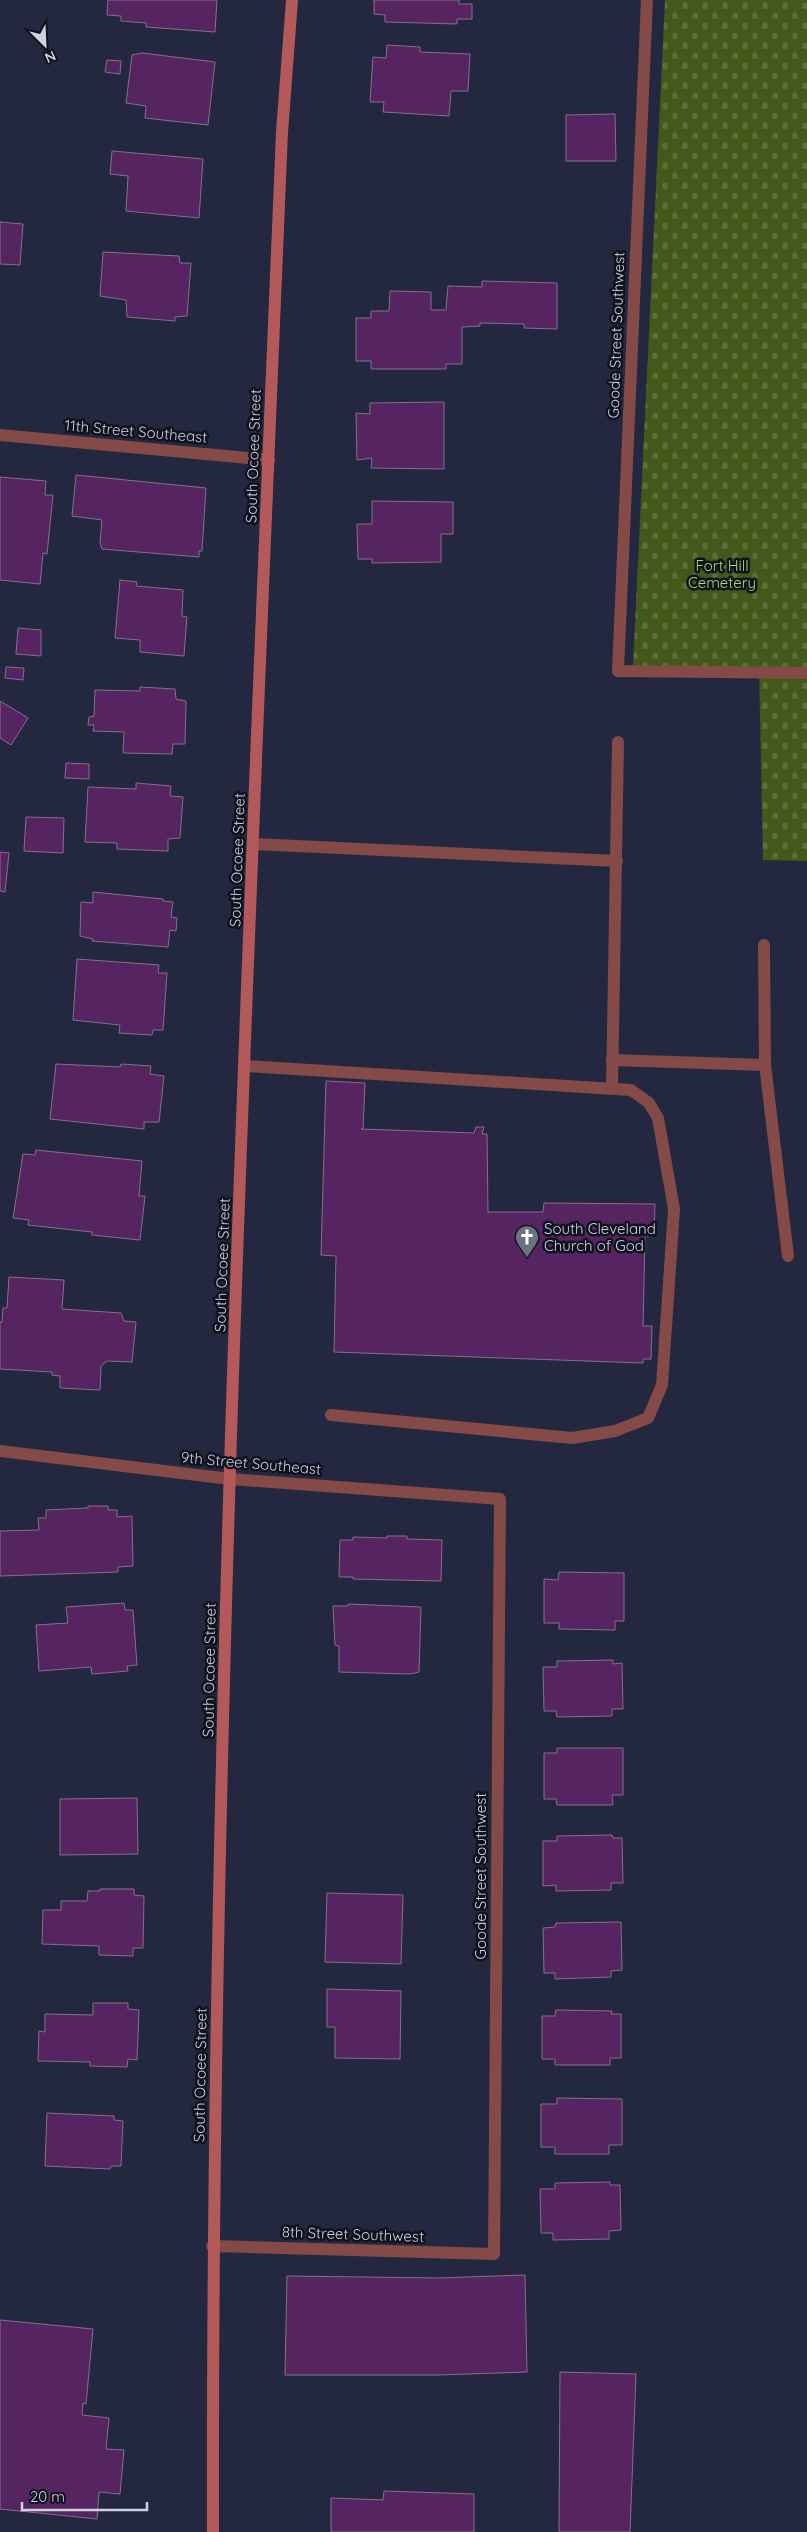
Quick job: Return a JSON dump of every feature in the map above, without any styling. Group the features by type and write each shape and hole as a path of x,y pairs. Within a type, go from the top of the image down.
{"street":[{"name":"South Ocoee Street","path":"213,2532 212,2246 230,1479 282,132 292,0"},
{"name":"Goode Street Southwest","path":"647,0 618,671 807,674"},
{"name":"11th Street Southeast","path":"0,435 269,460"},
{"path":"612,1089 618,742"},
{"path":"254,844 616,861"},
{"path":"764,944 765,1065 788,1256"},
{"path":"612,1060 765,1065"},
{"path":"246,1066 631,1090 649,1103 658,1118 674,1209 662,1385 648,1418 615,1431 572,1438 331,1415"},
{"name":"9th Street Southeast","path":"0,1451 230,1479 500,1499"},
{"name":"Goode Street Southwest","path":"494,2254 500,1499"},
{"name":"8th Street Southwest","path":"212,2246 494,2254"}],"green space":[{"name":"Fort Hill Cemetery","path":"665,0 807,0 807,861 763,860 759,668 633,666"}],"building":[{"path":"108,0 217,0 215,32 146,27 146,23 121,21 121,16 107,15"},
{"path":"374,0 459,0 459,4 472,4 472,19 457,19 457,24 385,22 385,15 374,14"},
{"path":"387,45 420,47 420,52 470,54 468,91 451,91 449,116 383,112 384,102 370,102 373,57 386,58"},
{"path":"142,53 215,62 208,125 145,118 146,106 126,103 132,55"},
{"path":"107,60 121,61 120,74 105,72"},
{"path":"615,114 616,161 566,161 566,115"},
{"path":"112,151 203,159 199,218 126,211 128,176 110,174"},
{"path":"0,222 23,224 20,265 0,264"},
{"path":"103,252 179,256 180,263 191,263 187,316 175,317 175,321 127,317 126,300 100,296"},
{"path":"482,281 557,283 557,329 524,328 524,324 480,323 480,326 462,327 462,364 446,364 446,369 371,369 371,361 356,361 356,318 371,318 371,311 389,311 390,291 431,292 431,310 446,310 448,286 482,287"},
{"path":"444,402 444,469 371,468 372,458 357,460 356,413 370,414 370,403"},
{"path":"76,475 206,488 202,551 199,551 199,557 102,549 100,543 102,520 72,516"},
{"path":"0,477 46,481 45,495 53,495 47,554 43,553 40,584 0,580"},
{"path":"372,501 453,502 453,534 441,534 441,562 372,563 372,559 358,559 357,524 372,524"},
{"path":"120,580 137,582 136,586 183,590 182,616 187,617 184,656 140,652 140,640 115,638"},
{"path":"18,628 41,630 41,656 16,654"},
{"path":"6,667 24,668 23,680 5,678"},
{"path":"140,687 175,689 176,699 186,701 185,744 173,744 172,754 123,753 124,732 93,731 94,725 88,725 89,717 94,716 95,690 140,691"},
{"path":"0,701 28,718 11,745 0,738"},
{"path":"66,763 89,764 89,779 65,778"},
{"path":"136,783 171,786 170,796 183,797 180,838 168,839 168,851 117,849 117,843 85,842 88,787 136,789"},
{"path":"26,817 64,818 63,853 24,851"},
{"path":"0,852 9,853 5,892 0,891"},
{"path":"93,892 163,899 163,901 173,902 171,917 177,918 176,931 170,930 168,947 92,941 93,939 80,936 81,902 93,903"},
{"path":"77,959 159,965 158,973 167,973 163,1030 153,1030 152,1035 119,1033 120,1025 73,1020"},
{"path":"56,1064 120,1067 121,1064 151,1066 150,1074 164,1076 159,1122 144,1122 144,1129 50,1119"},
{"path":"326,1081 365,1083 363,1128 361,1129 474,1133 476,1127 484,1127 482,1134 487,1134 488,1212 543,1212 544,1203 655,1204 654,1235 645,1236 643,1326 652,1326 651,1359 643,1359 643,1363 334,1352 336,1256 321,1255"},
{"path":"36,1150 142,1161 139,1196 145,1196 140,1240 92,1235 92,1232 28,1225 29,1220 13,1218 23,1154 35,1155"},
{"path":"9,1277 64,1280 62,1309 121,1313 124,1321 136,1322 132,1362 107,1361 101,1366 100,1390 60,1388 60,1376 52,1375 52,1372 0,1369 0,1322 2,1322 3,1308 7,1308"},
{"path":"88,1506 108,1506 108,1510 117,1510 117,1517 132,1516 133,1566 118,1567 118,1572 0,1576 0,1531 39,1530 38,1518 46,1518 46,1510 88,1508"},
{"path":"387,1536 407,1536 407,1539 442,1540 441,1581 339,1577 340,1540 353,1540 353,1537 387,1538"},
{"path":"559,1572 624,1573 624,1621 615,1621 615,1630 559,1629 559,1623 544,1623 544,1579 558,1580"},
{"path":"124,1603 125,1610 133,1610 137,1665 127,1666 128,1671 92,1674 91,1667 39,1671 36,1625 68,1623 66,1607"},
{"path":"348,1604 421,1607 419,1672 410,1674 339,1672 339,1646 335,1645 333,1606 348,1606"},
{"path":"613,1660 613,1664 622,1663 623,1709 612,1709 612,1716 557,1717 556,1711 544,1711 543,1667 557,1667 557,1661"},
{"path":"557,1748 623,1748 623,1795 612,1795 613,1805 557,1805 556,1799 544,1799 544,1753 557,1753"},
{"path":"137,1798 138,1854 60,1855 60,1799"},
{"path":"612,1835 613,1838 622,1838 623,1883 611,1883 611,1890 556,1891 556,1885 543,1886 543,1841 557,1841 557,1836"},
{"path":"100,1889 134,1889 134,1895 144,1896 143,1948 133,1948 133,1956 99,1955 99,1946 42,1944 43,1910 61,1910 61,1901 87,1901 88,1891 100,1891"},
{"path":"327,1893 403,1895 401,1964 325,1962"},
{"path":"621,1922 622,1970 611,1971 611,1977 555,1979 555,1973 544,1973 543,1928 555,1927 556,1923"},
{"path":"327,1989 401,1991 400,2059 335,2058 335,2027 327,2027"},
{"path":"93,2003 128,2003 128,2009 139,2010 137,2060 128,2059 127,2067 90,2066 90,2062 38,2061 39,2031 45,2032 45,2014 93,2015"},
{"path":"556,2010 612,2011 611,2014 621,2014 621,2058 610,2058 610,2065 555,2065 555,2059 542,2059 542,2016 555,2016"},
{"path":"557,2098 622,2099 622,2145 609,2145 609,2154 555,2154 555,2147 541,2147 541,2104 557,2104"},
{"path":"47,2113 114,2116 114,2120 123,2121 121,2166 111,2166 110,2169 45,2166"},
{"path":"610,2182 610,2185 620,2185 621,2230 609,2231 609,2239 553,2240 553,2233 541,2233 540,2189 555,2189 555,2183"},
{"path":"525,2275 527,2372 439,2375 285,2375 287,2276 439,2278"},
{"path":"0,2320 93,2329 86,2404 83,2403 82,2415 109,2418 106,2449 124,2450 120,2494 99,2492 97,2519 0,2509"},
{"path":"560,2372 636,2374 630,2532 559,2532"},
{"path":"384,2491 474,2494 474,2532 331,2532 331,2498 383,2500"}],"place":[{"name":"South Cleveland Church of God","path":"527,1258"}]}
